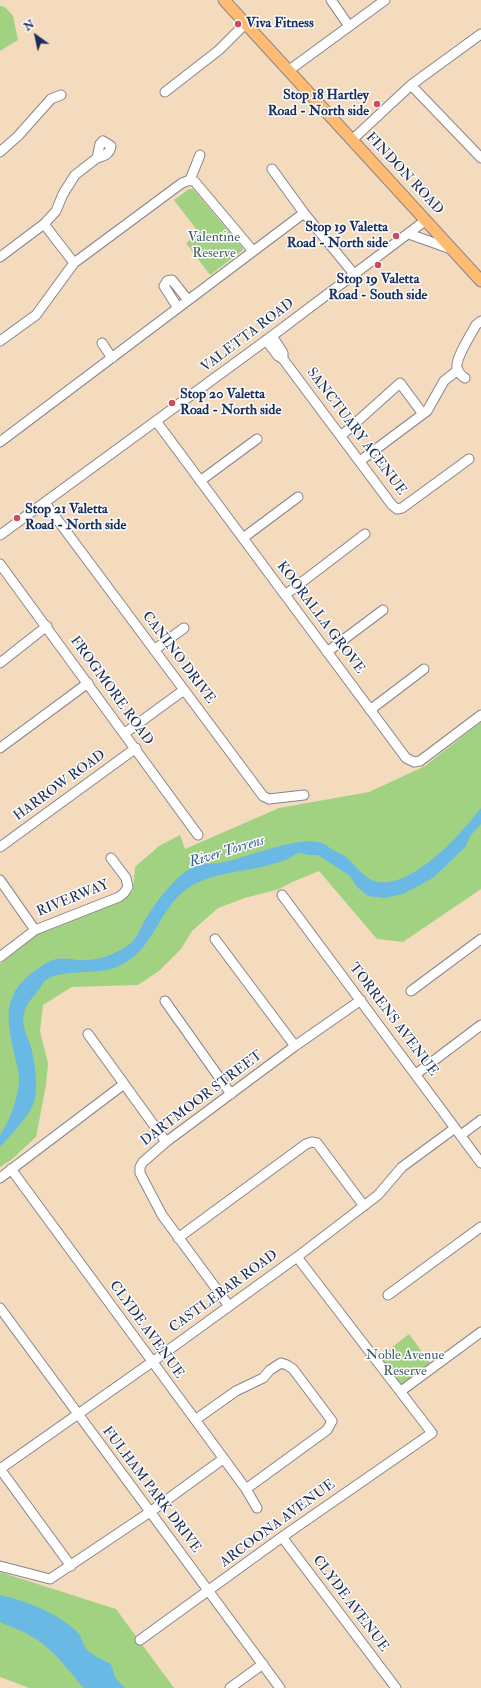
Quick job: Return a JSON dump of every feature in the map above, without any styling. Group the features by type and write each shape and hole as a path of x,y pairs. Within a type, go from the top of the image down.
{"main road":[{"name":"FINDON ROAD","path":"224,0 481,281"}],"street":[{"path":"331,0 349,26"},
{"path":"288,71 385,0"},
{"path":"165,92 219,50 246,23"},
{"path":"352,140 411,85 481,34"},
{"path":"411,85 481,158"},
{"path":"0,152 18,136 51,99 61,95"},
{"path":"190,180 200,155"},
{"path":"0,257 44,224 56,211 63,194 75,175 97,158"},
{"path":"272,169 304,213 354,274"},
{"path":"0,342 36,315 74,263 182,183 190,180 196,182 253,251"},
{"path":"0,442 304,213"},
{"name":"VALETTA ROAD","path":"0,539 4,532 269,338 426,220"},
{"path":"44,224 74,263"},
{"path":"409,234 453,250"},
{"path":"178,308 165,290 164,286 167,280 172,280 188,300"},
{"path":"465,378 458,370 458,360 476,325 481,321"},
{"name":"SANCTUARY ACENUE","path":"269,338 283,353 283,359 392,505 397,509 402,508 469,459"},
{"path":"102,344 112,358"},
{"path":"360,461 427,411 444,381 458,370"},
{"path":"341,436 400,383 423,414"},
{"name":"KOORALLA GROVE","path":"156,421 406,758 414,762 420,761 481,714"},
{"path":"200,481 257,439"},
{"path":"243,538 298,497"},
{"name":"CANINO DRIVE","path":"45,503 263,796 269,800 304,795"},
{"path":"285,595 365,534"},
{"name":"FROGMORE ROAD","path":"0,564 47,626 198,835"},
{"path":"327,652 382,610"},
{"path":"0,663 47,626"},
{"path":"154,650 184,628"},
{"path":"370,710 424,668"},
{"path":"0,748 88,683"},
{"path":"125,733 184,690"},
{"name":"HARROW ROAD","path":"0,847 136,748"},
{"name":"RIVERWAY","path":"0,957 35,930 119,897 124,893 128,887 126,878 111,858"},
{"path":"0,880 35,930"},
{"name":"TORRENS AVENUE","path":"282,894 481,1163"},
{"path":"411,990 481,938"},
{"path":"215,939 295,1046"},
{"name":"DARTMOOR STREET","path":"229,1306 162,1216 140,1173 140,1167 143,1162 166,1142 295,1046 361,1000"},
{"path":"165,1002 231,1094"},
{"path":"416,1074 481,1025"},
{"path":"88,1034 166,1142"},
{"path":"0,1178 124,1084"},
{"name":"CASTLEBAR ROAD","path":"0,1469 78,1415 297,1257 378,1195 402,1167 458,1131 481,1120"},
{"path":"178,1238 306,1144 312,1142 317,1143 364,1206"},
{"name":"CLYDE AVENUE","path":"12,1169 246,1489 257,1508"},
{"path":"388,1295 481,1227"},
{"path":"297,1257 401,1391 481,1333"},
{"name":"FULHAM PARK DRIVE","path":"0,1308 280,1688"},
{"path":"195,1420 236,1391 262,1378 270,1370 281,1363 293,1369 332,1421 327,1430 246,1489"},
{"name":"ARCOONA AVENUE","path":"140,1640 282,1537 432,1433 401,1391"},
{"path":"0,1566 50,1579 150,1512 223,1459"},
{"path":"0,1469 71,1566"},
{"name":"CLYDE AVENUE","path":"282,1537 396,1688"},
{"path":"230,1688 263,1664"}],"green space":[{"path":"0,6 5,7 13,16 18,40 0,51"},
{"name":"Valentine Reserve","path":"189,189 193,189 243,250 210,275 186,243 199,233 174,200"},
{"path":"481,722 481,889 403,942 377,939 319,871 279,889 245,898 218,908 192,931 181,949 159,971 138,985 72,987 43,1005 40,1031 48,1063 46,1085 36,1137 11,1160 0,1167 0,964 39,933 125,898 133,891 135,867 159,846 180,835 185,849 279,808 369,792 425,766"},
{"name":"Noble Avenue Reserve","path":"409,1334 433,1367 401,1391 376,1360"},
{"path":"0,1572 116,1609 174,1688 29,1688 0,1677"}],"water":[{"name":"River Torrens","path":"481,808 481,824 470,836 466,846 433,878 403,894 384,898 368,896 357,887 350,876 318,855 299,853 284,861 223,874 201,881 192,886 174,901 139,952 130,960 119,966 101,971 62,974 53,976 46,980 28,1003 23,1020 31,1047 35,1069 36,1093 34,1101 26,1117 0,1147 0,1136 13,1108 18,1092 19,1081 10,1032 10,1004 18,986 39,968 57,959 91,960 102,958 118,952 136,938 149,913 166,890 186,871 197,865 225,862 276,847 304,841 315,841 325,844 344,856 370,879 374,881 388,882 403,878 418,870 434,858 461,832"},
{"path":"0,1595 31,1604 61,1619 79,1635 87,1650 93,1655 111,1664 115,1677 125,1688 85,1688 82,1686 46,1646 20,1630 0,1622"}],"place":[{"name":"Viva Fitness","path":"238,24"},
{"name":"Stop 18 Hartley Road - North side","path":"377,104"},
{"name":"Stop 19 Valetta Road - North side","path":"396,236"},
{"name":"Stop 19 Valetta Road - South side","path":"378,265"},
{"name":"Stop 20 Valetta Road - North side","path":"172,403"},
{"name":"Stop 21 Valetta Road - North side","path":"17,518"}]}
